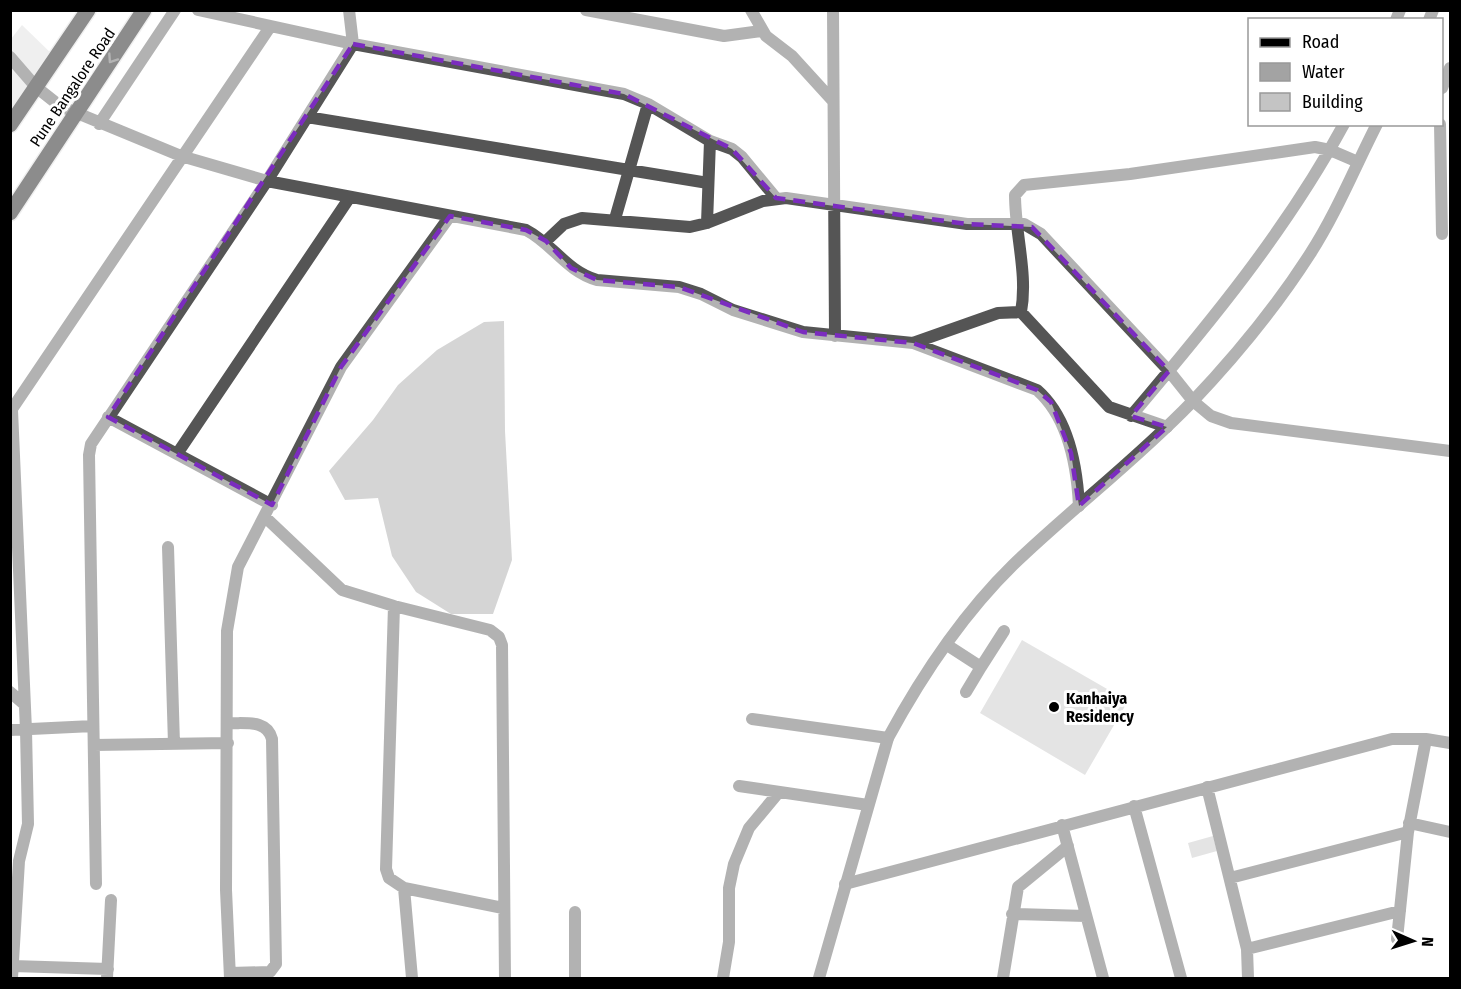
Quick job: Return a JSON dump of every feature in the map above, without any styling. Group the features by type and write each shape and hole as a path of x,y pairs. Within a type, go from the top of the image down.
{"main road":[{"name":"Pune Bangalore Road","path":"10,125 88,10"},
{"name":"Pune Bangalore Road","path":"10,213 144,10"}],"street":[{"path":"99,124 175,10"},
{"path":"198,10 353,44 624,94 648,104 710,141 732,149 742,157 776,198"},
{"path":"96,884 89,455 94,437 267,181 353,44 349,10"},
{"path":"586,10 724,36 761,31"},
{"path":"751,10 761,31 792,56 833,101"},
{"path":"833,10 835,336"},
{"path":"111,900 107,974 13,972 19,861 28,824 26,730 11,411 270,27"},
{"path":"10,57 36,87 54,102 99,124 181,156 267,181 526,230 546,241 560,259 584,276 597,280 679,287 701,294 733,310 803,332 913,343 1037,390 1051,402 1060,419 1078,483 1079,506"},
{"path":"1443,86 1450,68"},
{"path":"615,219 648,104"},
{"path":"307,117 708,183"},
{"path":"1131,416 1250,272 1330,150 1343,126"},
{"path":"819,978 888,738 903,709 965,620 1011,566 1167,427 1268,313 1305,261 1376,126"},
{"path":"1440,126 1446,191 1443,234"},
{"path":"706,223 710,141"},
{"path":"1167,427 1110,407 1021,312 1023,290 1015,223 1015,195 1018,189 1030,183 1130,174 1315,147 1330,150 1358,162"},
{"path":"177,454 350,197"},
{"path":"546,241 573,220 615,219 675,227 706,223 776,198 967,224 1015,223 1032,227 1041,234 1169,371 1192,401 1211,416 1232,423 1450,451"},
{"path":"228,723 262,725 270,731 272,739 276,964 270,972 230,975 226,890 227,631 231,595 238,567 341,368 450,216"},
{"path":"913,343 998,313 1021,312"},
{"path":"108,417 272,505"},
{"path":"265,517 342,590 394,606 490,630 500,638 505,740 503,908 505,978"},
{"path":"168,547 174,744"},
{"path":"394,606 386,869 393,884 404,888 503,908"},
{"path":"966,692 1004,632"},
{"path":"947,645 981,667"},
{"path":"10,692 24,704"},
{"path":"752,719 888,738"},
{"path":"10,730 93,726"},
{"path":"845,884 1207,786 1392,739 1426,739 1450,743"},
{"path":"1397,939 1409,828 1426,739"},
{"path":"94,744 228,743"},
{"path":"739,786 868,805"},
{"path":"1207,786 1247,949 1248,978"},
{"path":"723,978 729,942 729,888 734,864 749,828 779,792"},
{"path":"1134,806 1181,978"},
{"path":"1057,826 1068,846 1103,978"},
{"path":"1230,878 1409,828 1450,832"},
{"path":"1003,978 1015,895 1022,882 1068,846"},
{"path":"404,888 412,978"},
{"path":"1247,949 1400,911"},
{"path":"575,912 575,978"},
{"path":"1012,914 1086,916"}],"highlighted area":[{"path":"353,44 624,94 732,149 776,198 967,224 1032,227 1169,371 1131,416 1167,427 1079,506 1071,453 1051,402 1037,390 913,343 803,332 679,287 597,280 571,268 546,241 526,230 450,216 341,367 272,505 108,417"}],"shaded area":[{"path":"22,25 56,58 11,118 11,39"}],"water":[{"path":"504,321 505,431 512,560 493,614 451,614 416,592 392,556 378,498 345,500 329,471 373,420 398,385 437,350 484,322"}],"building":[{"name":"Kanhaiya Residency","path":"1022,640 1128,701 1085,775 980,713"},
{"path":"1213,836 1217,851 1192,858 1188,843"}],"place":[{"name":"Kanhaiya Residency","path":"1054,707"}]}
